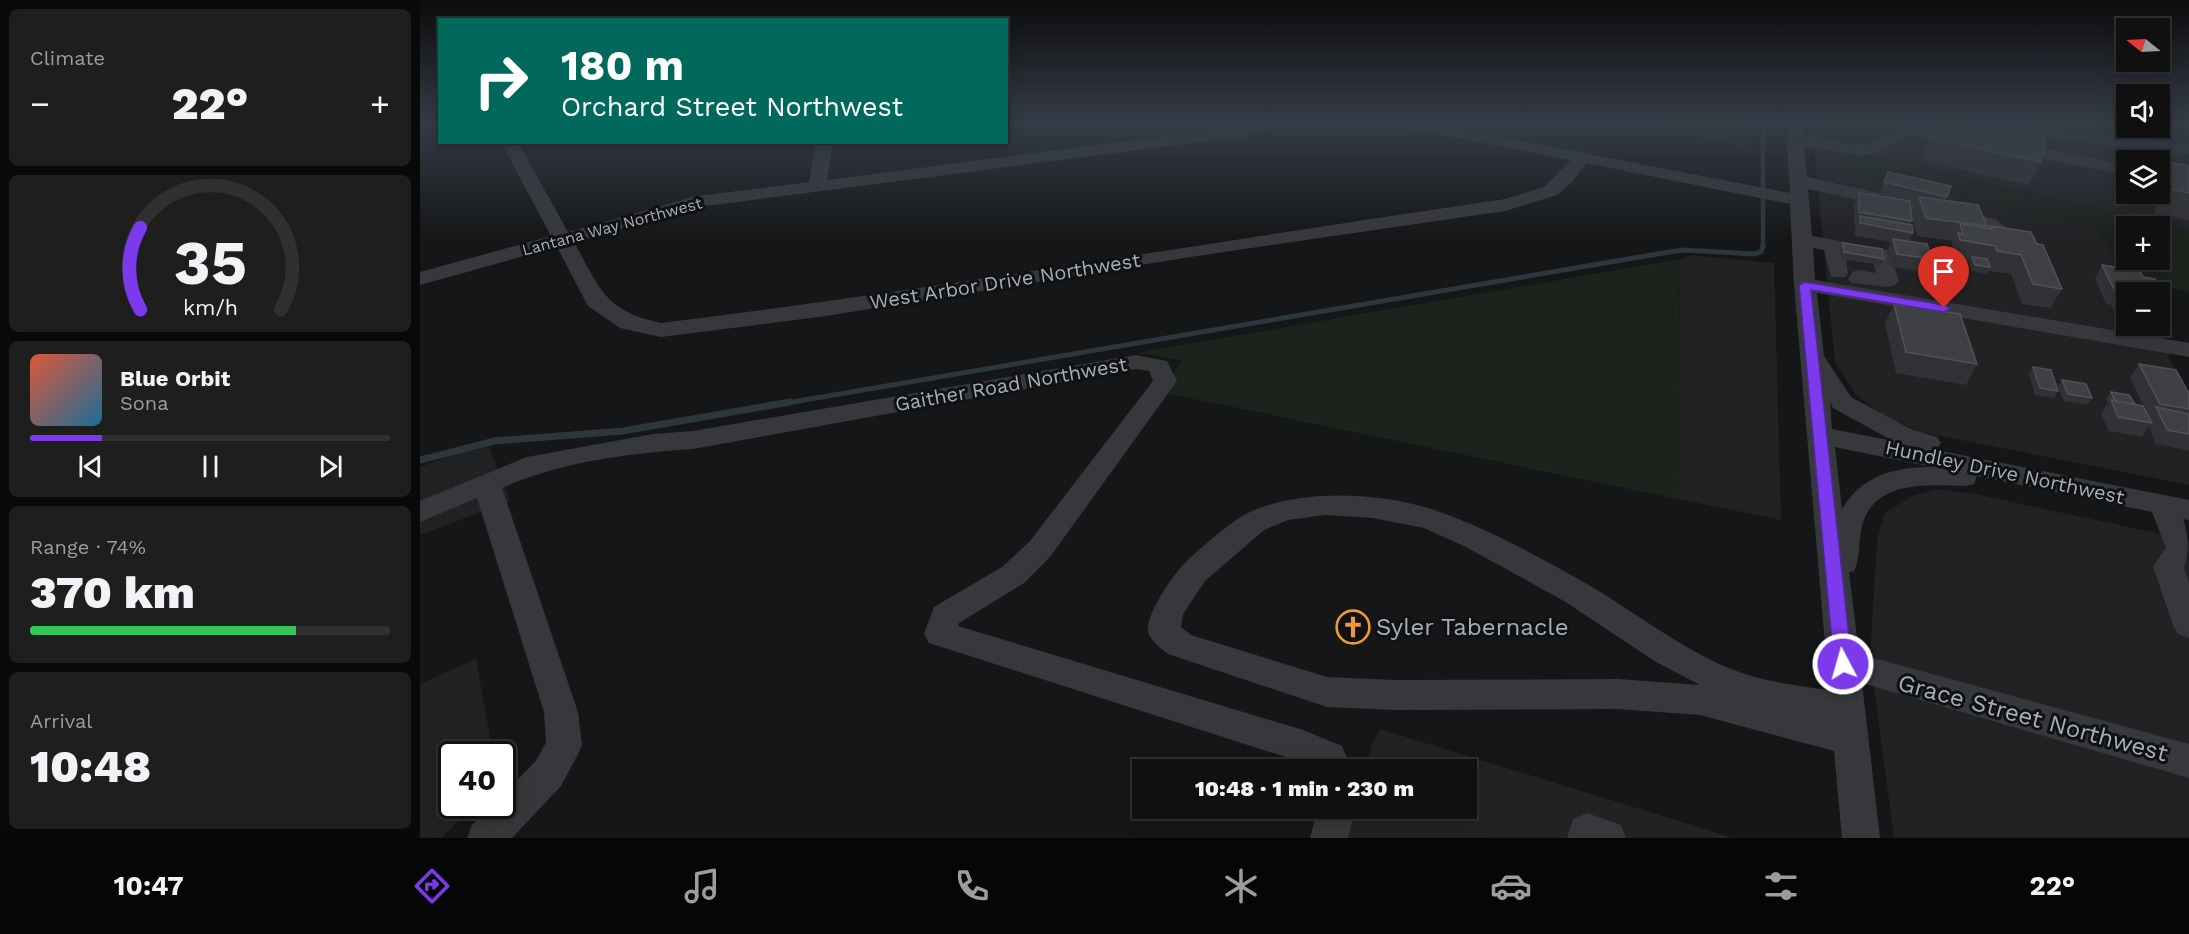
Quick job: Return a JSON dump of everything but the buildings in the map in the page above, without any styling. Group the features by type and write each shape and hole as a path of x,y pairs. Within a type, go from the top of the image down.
{"street":[{"name":"West Arbor Drive Northwest","path":"518,161 596,301 617,318 642,327 661,330 699,327 1506,205 1556,190 1568,180 1580,161"},
{"path":"817,186 822,161"},
{"name":"Lantana Way Northwest","path":"420,279 697,202 1011,161"},
{"path":"1602,161 1763,194 1798,191 1989,223 2005,235"},
{"path":"1795,161 1811,350 1861,838"},
{"path":"2083,161 2116,168"},
{"path":"1802,240 1851,264 2189,350"},
{"path":"1804,276 1851,264"},
{"path":"1804,276 1851,264"},
{"path":"1811,350 1829,384 1842,402 1865,417 1902,435 2042,480"},
{"name":"Gaither Road Northwest","path":"420,512 527,466 642,445 704,438 1137,362 1159,366 1165,381 1040,549 1013,575 945,616 940,634 1303,746 1329,759"},
{"name":"Hundley Drive Northwest","path":"1820,435 2176,508"},
{"path":"1838,611 1848,523 1863,498 1888,481 1919,474 2042,480"},
{"path":"486,838 548,774 564,745 561,712 487,485"},
{"path":"1847,707 1799,701 1725,682 1668,652 1575,592 1474,538 1430,519 1373,507 1325,505 1284,511 1254,523 1194,573 1168,612 1164,631 1180,645 1327,692 1395,695 1618,694 1700,700 1850,739"},
{"path":"2176,508 2181,550 2168,566 2189,625"},
{"name":"Grace Street Northwest","path":"1843,664 2189,761"},
{"path":"1329,838 1334,819"},
{"path":"1586,838 1587,832 1607,838"}],"shaded area":[{"path":"1815,161 1840,161 1848,174 2098,228 2116,259 2116,270 2122,270 2126,276 2126,282 2116,282 2116,336 2165,336 2169,358 2189,390 2189,485 1921,432 1883,415 1856,395 1835,362"},
{"path":"1840,161 1892,161 2129,216 2116,216 2116,259 2098,228 1848,174"},
{"path":"1892,161 2116,161 2116,204 2170,204 2170,161 2189,161 2189,230 2170,226 2170,216 2129,216"},
{"path":"2170,226 2189,230 2189,292 2170,287 2170,282 2150,282 2126,276 2122,270 2170,270"},
{"path":"1691,255 1774,263 1781,520 1678,499 1680,259"},
{"path":"1680,259 1678,499 1165,393 1181,360 1136,353"},
{"path":"489,447 510,501 420,535 420,467 453,455"},
{"path":"1937,489 1975,494 2189,540 2189,838 1894,838 1870,657 1877,541 1885,513 1912,496"},
{"path":"476,659 491,741 438,741 438,819 461,819 441,838 420,838 420,684"},
{"path":"1380,729 1734,838 1348,838 1353,819 1477,819 1477,759 1368,759"}],"waterway":[{"path":"1763,161 1763,246"},
{"path":"781,404 1663,253 1683,250 1754,254 1761,252 1763,246"},
{"path":"420,460 495,441 623,431 790,402"}],"place":[{"name":"Syler Tabernacle","path":"1353,627"}],"route":[{"path":"1843,664 1805,285 1944,308"}]}
